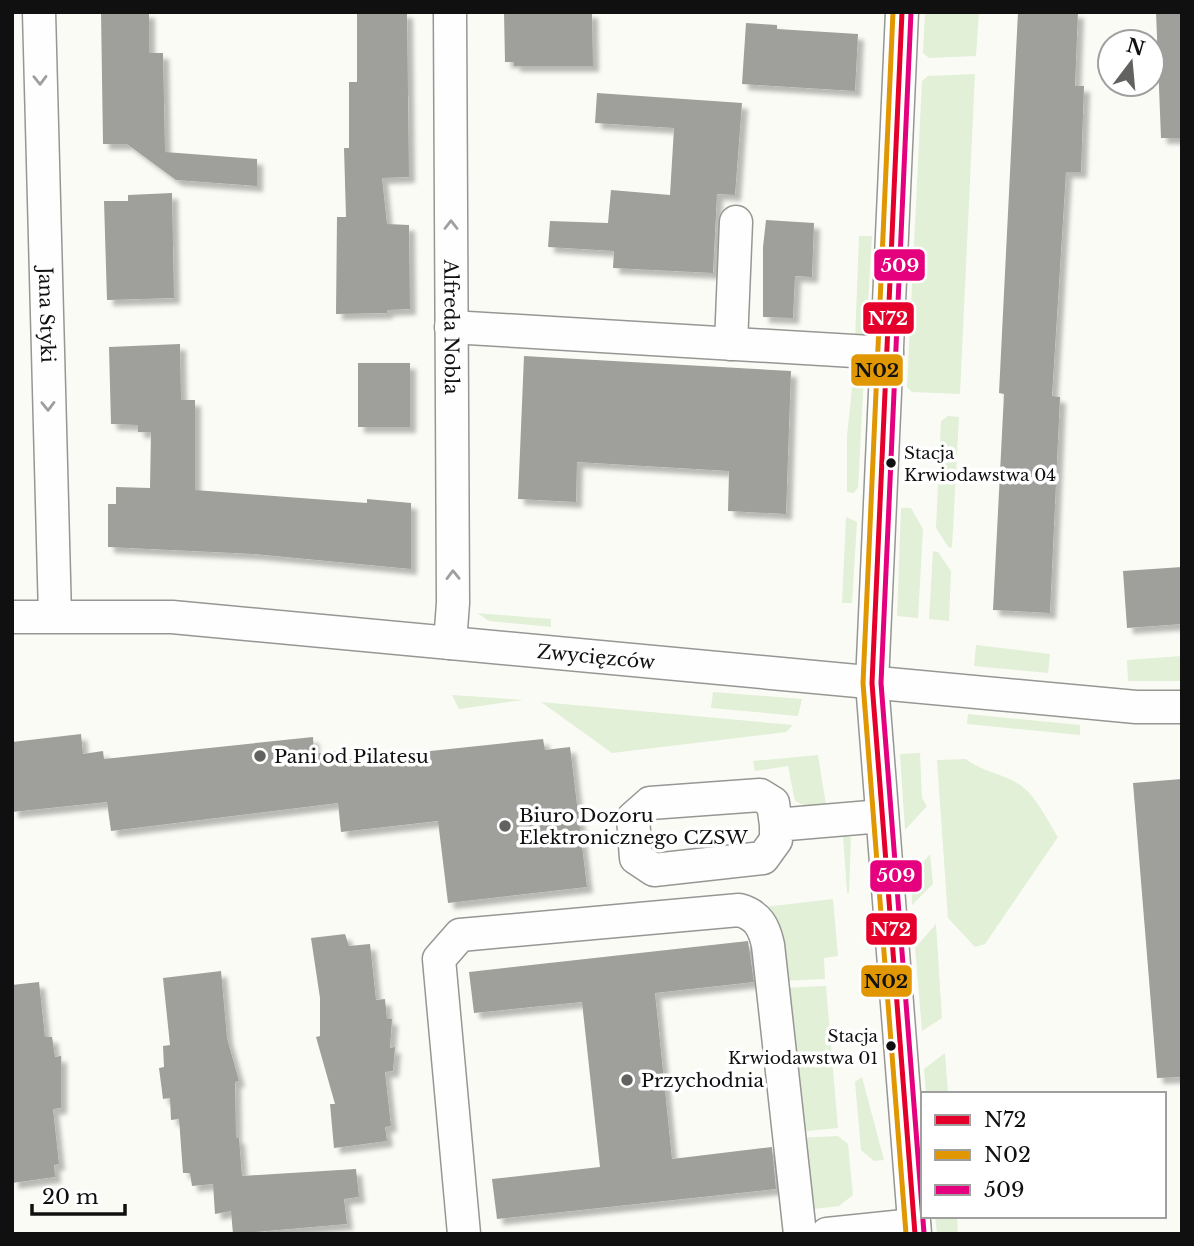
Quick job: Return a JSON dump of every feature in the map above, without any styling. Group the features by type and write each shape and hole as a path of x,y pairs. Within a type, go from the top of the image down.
{"street":[{"name":"Jana Styki","path":"38,12 55,616"},
{"name":"Alfreda Nobla","path":"450,12 453,603 450,643"},
{"path":"827,1234 915,1229 872,683 902,12"},
{"path":"731,344 736,222"},
{"path":"451,327 887,353"},
{"name":"Zwycięzców","path":"12,617 172,617 1136,707 1182,707"},
{"path":"776,825 882,816"},
{"path":"464,1234 439,959 460,935 739,910 748,912 761,924 768,944 800,1234"}],"green space":[{"path":"925,12 979,12 976,56 929,58 923,53"},
{"path":"975,74 960,394 912,392 907,387 922,81 928,76"},
{"path":"859,236 872,236 866,338 855,341"},
{"path":"854,369 864,376 858,488 853,493 847,492 847,436"},
{"path":"948,416 959,417 952,547 949,548 936,528 941,421"},
{"path":"901,508 911,508 923,529 918,618 897,616"},
{"path":"846,517 857,522 852,603 842,603"},
{"path":"933,551 938,552 951,571 949,621 929,619"},
{"path":"477,613 551,619 551,627 489,621"},
{"path":"976,645 1050,654 1048,673 974,666"},
{"path":"1182,656 1182,681 1128,681 1127,660"},
{"path":"713,692 802,699 798,716 711,708"},
{"path":"452,695 523,700 459,709"},
{"path":"541,702 793,725 786,732 612,753"},
{"path":"968,714 1080,725 1080,735 967,724"},
{"path":"920,753 922,798 927,806 905,830 900,754"},
{"path":"818,755 826,805 808,807 795,801 788,766 755,771 753,761"},
{"path":"966,759 1023,787 1035,800 1058,837 985,944 975,947 948,918 937,760"},
{"path":"843,835 851,838 849,893 847,893"},
{"path":"930,854 933,884 912,905 911,877"},
{"path":"833,899 838,956 824,958 825,979 781,981 755,908"},
{"path":"936,924 942,1018 922,1031 915,948"},
{"path":"826,986 838,1128 797,1132 782,988"},
{"path":"945,1053 948,1092 926,1092 924,1069"},
{"path":"862,1077 884,1160 874,1161 861,1150 855,1082"},
{"path":"838,1136 848,1144 853,1195 839,1206 805,1210 797,1138"},
{"path":"935,1218 957,1218 958,1234 937,1234"}],"building":[{"path":"101,12 149,12 149,53 163,53 165,152 257,159 257,186 176,180 127,144 103,144"},
{"path":"357,12 407,12 409,177 382,178 387,224 409,225 410,309 387,310 387,313 336,314 337,217 346,217 344,148 349,148 349,82 357,82"},
{"path":"504,12 592,12 593,66 514,66 514,62 505,62"},
{"path":"1018,12 1078,12 1075,86 1084,86 1081,172 1066,172 1052,396 1060,397 1050,613 993,610 1004,394 999,393"},
{"path":"1156,12 1182,12 1182,138 1161,138 1159,98 1166,98 1166,28 1157,28"},
{"path":"746,23 777,25 777,29 858,34 855,91 742,84"},
{"path":"597,93 742,103 735,195 717,194 713,273 613,268 614,251 548,247 550,221 608,223 611,190 670,195 674,128 595,123"},
{"path":"172,193 174,298 107,300 104,201 128,201 128,195"},
{"path":"766,220 814,223 812,277 795,276 793,318 763,317 763,247"},
{"path":"180,344 181,400 195,400 195,490 367,503 367,499 411,503 411,569 254,554 108,547 108,504 116,504 116,487 150,488 151,432 138,432 138,425 111,424 109,347"},
{"path":"524,356 791,371 786,514 728,511 729,471 577,462 576,502 518,499"},
{"path":"358,363 410,363 410,427 358,427"},
{"path":"1182,567 1182,624 1127,628 1123,571"},
{"path":"81,734 83,754 103,751 104,759 313,737 314,754 335,751 336,761 543,739 545,750 570,747 587,887 448,903 438,821 341,832 338,803 111,831 107,802 12,812 12,742"},
{"path":"1182,779 1182,1077 1157,1078 1133,783"},
{"path":"345,934 349,946 370,944 376,1000 385,999 387,1019 392,1019 390,1048 395,1047 393,1071 385,1072 391,1126 385,1127 387,1141 334,1148 330,1104 335,1104 316,1037 320,1036 320,998 311,938"},
{"name":"Przychodnia","path":"748,941 754,982 655,993 672,1159 772,1147 776,1189 497,1219 492,1179 600,1167 582,1002 474,1013 469,972"},
{"path":"221,971 227,1038 239,1081 235,1082 236,1138 239,1138 242,1176 356,1169 359,1197 344,1199 347,1224 233,1234 231,1211 215,1214 213,1184 192,1186 190,1173 183,1173 179,1119 171,1120 170,1098 163,1099 159,1068 164,1067 163,1046 170,1045 163,978"},
{"path":"39,982 45,1037 52,1037 55,1057 61,1056 61,1108 53,1109 59,1164 54,1165 55,1177 12,1183 12,985"}],"transit line":[{"name":"N02","path":"893,12 863,683 906,1234"},
{"name":"N72","path":"902,12 872,683 915,1234"},
{"name":"509","path":"911,12 881,683 921,1195"},
{"name":"509","path":"923,1218 924,1233"}],"place":[{"name":"Stacja Krwiodawstwa 04","path":"891,463"},
{"name":"Pani od Pilatesu","path":"260,756"},
{"name":"Biuro Dozoru Elektronicznego CZSW","path":"505,826"},
{"name":"Stacja Krwiodawstwa 01","path":"891,1046"},
{"name":"Przychodnia","path":"627,1080"}]}
